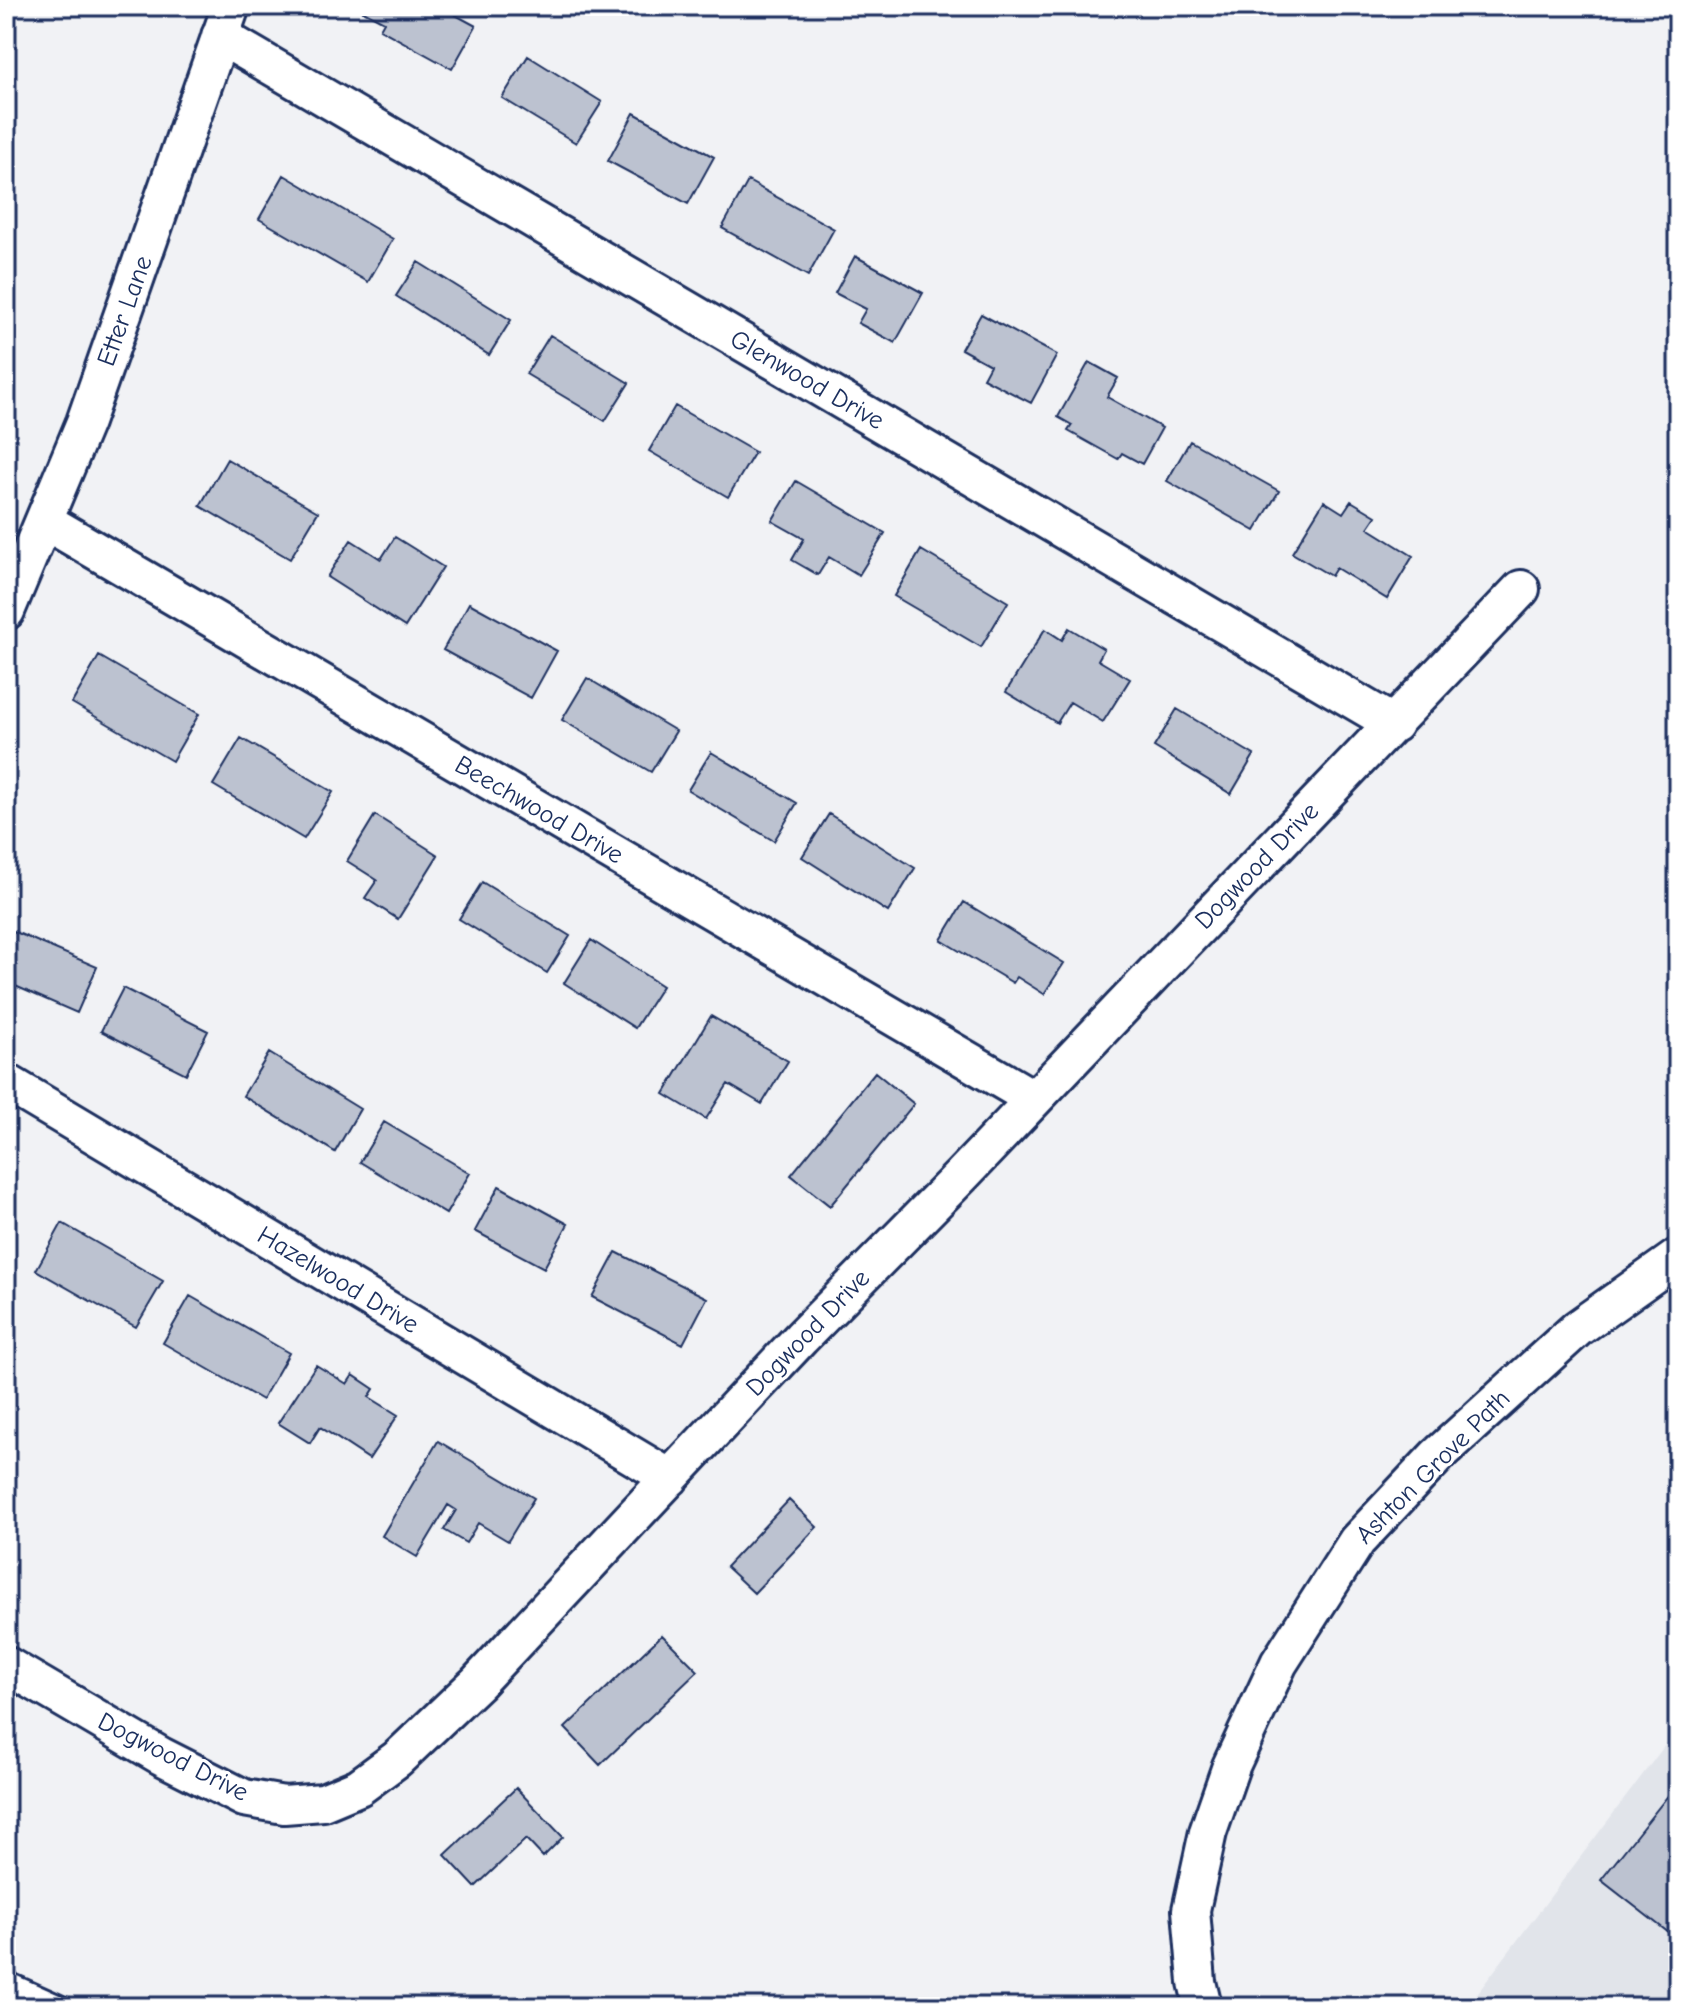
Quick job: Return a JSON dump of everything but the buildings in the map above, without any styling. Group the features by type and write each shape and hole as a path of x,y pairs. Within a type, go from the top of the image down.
{"street":[{"name":"Etter Lane","path":"6,611 15,567 45,521 101,377 225,21"},
{"name":"Glenwood Drive","path":"225,21 1394,724"},
{"name":"Beechwood Drive","path":"45,521 1034,1099"},
{"name":"Dogwood Drive","path":"6,1665 161,1756 244,1798 284,1805 323,1802 359,1787 435,1723 1521,589"},
{"name":"Hazelwood Drive","path":"6,1082 670,1478"},
{"name":"Ashton Grove Path","path":"1203,2007 1197,1982 1191,1910 1208,1832 1231,1766 1279,1663 1357,1541 1437,1456 1578,1328 1678,1257"}],"lane":[{"path":"6,1981 64,2007"}],"shaded area":[{"path":"1678,1728 1678,2007 1467,2007"}]}
